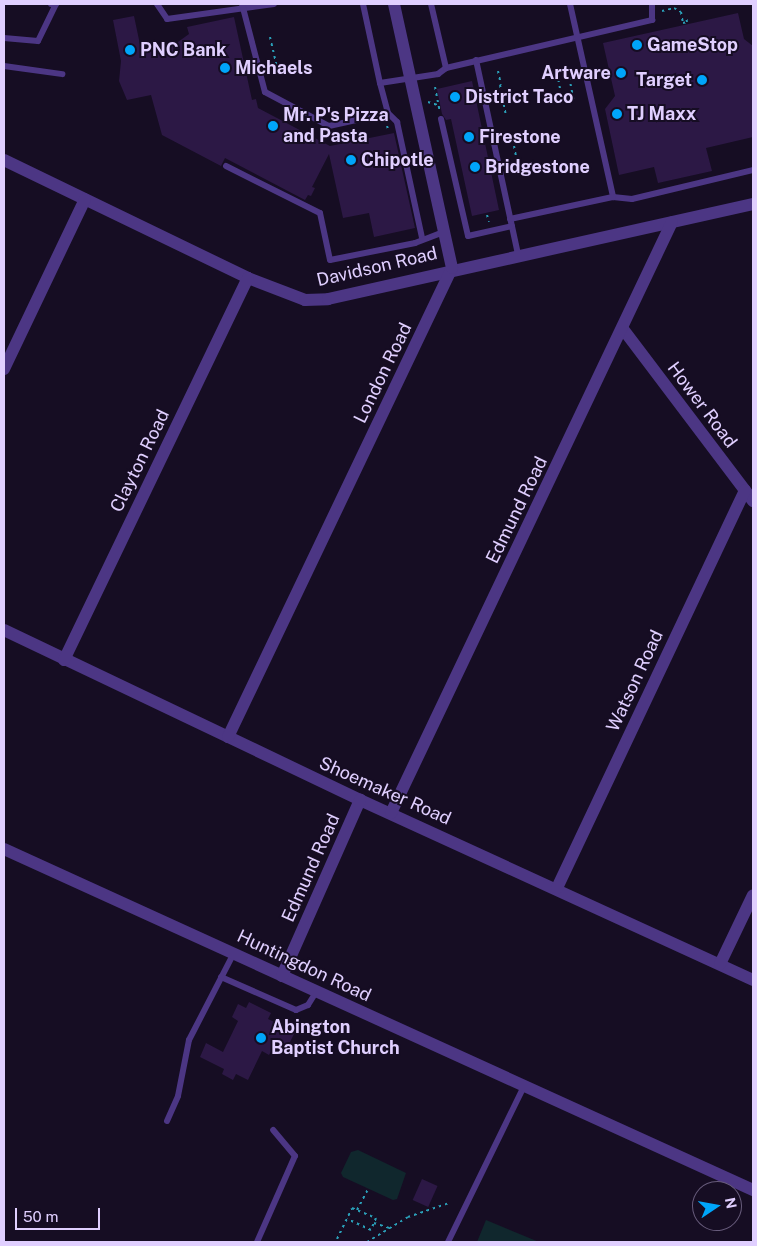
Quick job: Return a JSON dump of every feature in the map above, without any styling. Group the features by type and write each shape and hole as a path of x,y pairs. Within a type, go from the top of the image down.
{"street":[{"path":"394,4 452,268"},
{"name":"Davidson Road","path":"4,160 248,278 304,300 328,299 452,268 753,204"},
{"path":"4,369 86,199"},
{"name":"Edmund Road","path":"391,813 623,329 672,222"},
{"name":"London Road","path":"228,736 452,268"},
{"name":"Clayton Road","path":"64,660 248,278"},
{"name":"Hower Road","path":"623,329 753,501"},
{"name":"Watson Road","path":"557,888 745,490"},
{"name":"Shoemaker Road","path":"4,630 360,800 557,888 753,980"},
{"name":"Edmund Road","path":"282,976 360,800"},
{"name":"Huntingdon Road","path":"4,849 753,1190"},
{"path":"720,964 753,895"}],"lane":[{"path":"4,38 38,41 56,4 51,4"},
{"path":"157,4 166,19 274,4"},
{"path":"363,4 388,113 397,122 422,238"},
{"path":"431,4 446,68"},
{"path":"570,4 613,197"},
{"path":"380,83 438,74 446,68 476,60 652,20 654,12 652,4"},
{"path":"245,7 265,92 329,126 388,113"},
{"path":"476,60 518,255"},
{"path":"4,66 62,74"},
{"path":"442,119 468,236 512,226"},
{"path":"226,166 320,213 330,260 415,243 422,238 444,232"},
{"path":"510,219 613,197 632,199 753,170"},
{"path":"167,1122 178,1096 189,1040 234,953"},
{"path":"221,977 296,1010 308,1005 316,992"},
{"path":"448,1242 524,1086"},
{"path":"257,1242 295,1156 273,1130"}],"path":[{"path":"654,12 674,8 681,12 683,23 686,17"},
{"path":"270,37 277,68"},
{"path":"498,71 506,116"},
{"path":"568,71 574,101"},
{"path":"557,73 564,103"},
{"path":"435,87 442,119"},
{"path":"428,102 438,105"},
{"path":"514,146 520,176"},
{"path":"357,1210 368,1189"},
{"path":"367,1242 419,1212 449,1203"},
{"path":"337,1240 352,1208 376,1218 371,1230 347,1219"},
{"path":"374,1223 392,1228"},
{"path":"380,1226 382,1234"}],"green space":[{"path":"358,1150 406,1173 397,1199 393,1200 343,1177 341,1173 351,1152"},
{"path":"486,1220 539,1242 477,1242"}],"building":[{"path":"738,13 744,39 753,46 753,137 706,148 712,171 658,183 654,167 619,175 605,109 615,96 603,43"},
{"path":"134,16 142,54 171,47 189,34 187,27 234,17 252,100 256,99 258,108 330,146 394,133 415,228 374,237 369,213 343,218 329,154 312,187 315,188 311,196 308,195 305,200 225,158 221,166 162,135 151,95 127,100 119,81 121,61 113,20"},
{"path":"472,81 499,210 472,216 451,119 446,120 442,114 437,89"},
{"name":"Abington Baptist Church","path":"249,1002 271,1013 268,1019 295,1032 284,1054 273,1048 269,1055 262,1051 248,1080 236,1074 233,1080 222,1074 224,1069 200,1057 206,1043 223,1052 238,1021 232,1017 238,1004 246,1008"},
{"path":"422,1179 438,1186 428,1207 413,1200"}],"place":[{"name":"GameStop","path":"637,45"},
{"name":"PNC Bank","path":"130,50"},
{"name":"Michaels","path":"225,68"},
{"name":"Artware","path":"621,73"},
{"name":"Target","path":"702,80"},
{"name":"District Taco","path":"455,97"},
{"name":"TJ Maxx","path":"617,114"},
{"name":"Mr. P's Pizza and Pasta","path":"273,126"},
{"name":"Firestone","path":"469,137"},
{"name":"Chipotle","path":"351,160"},
{"name":"Bridgestone","path":"475,167"},
{"name":"Abington Baptist Church","path":"261,1038"}]}
